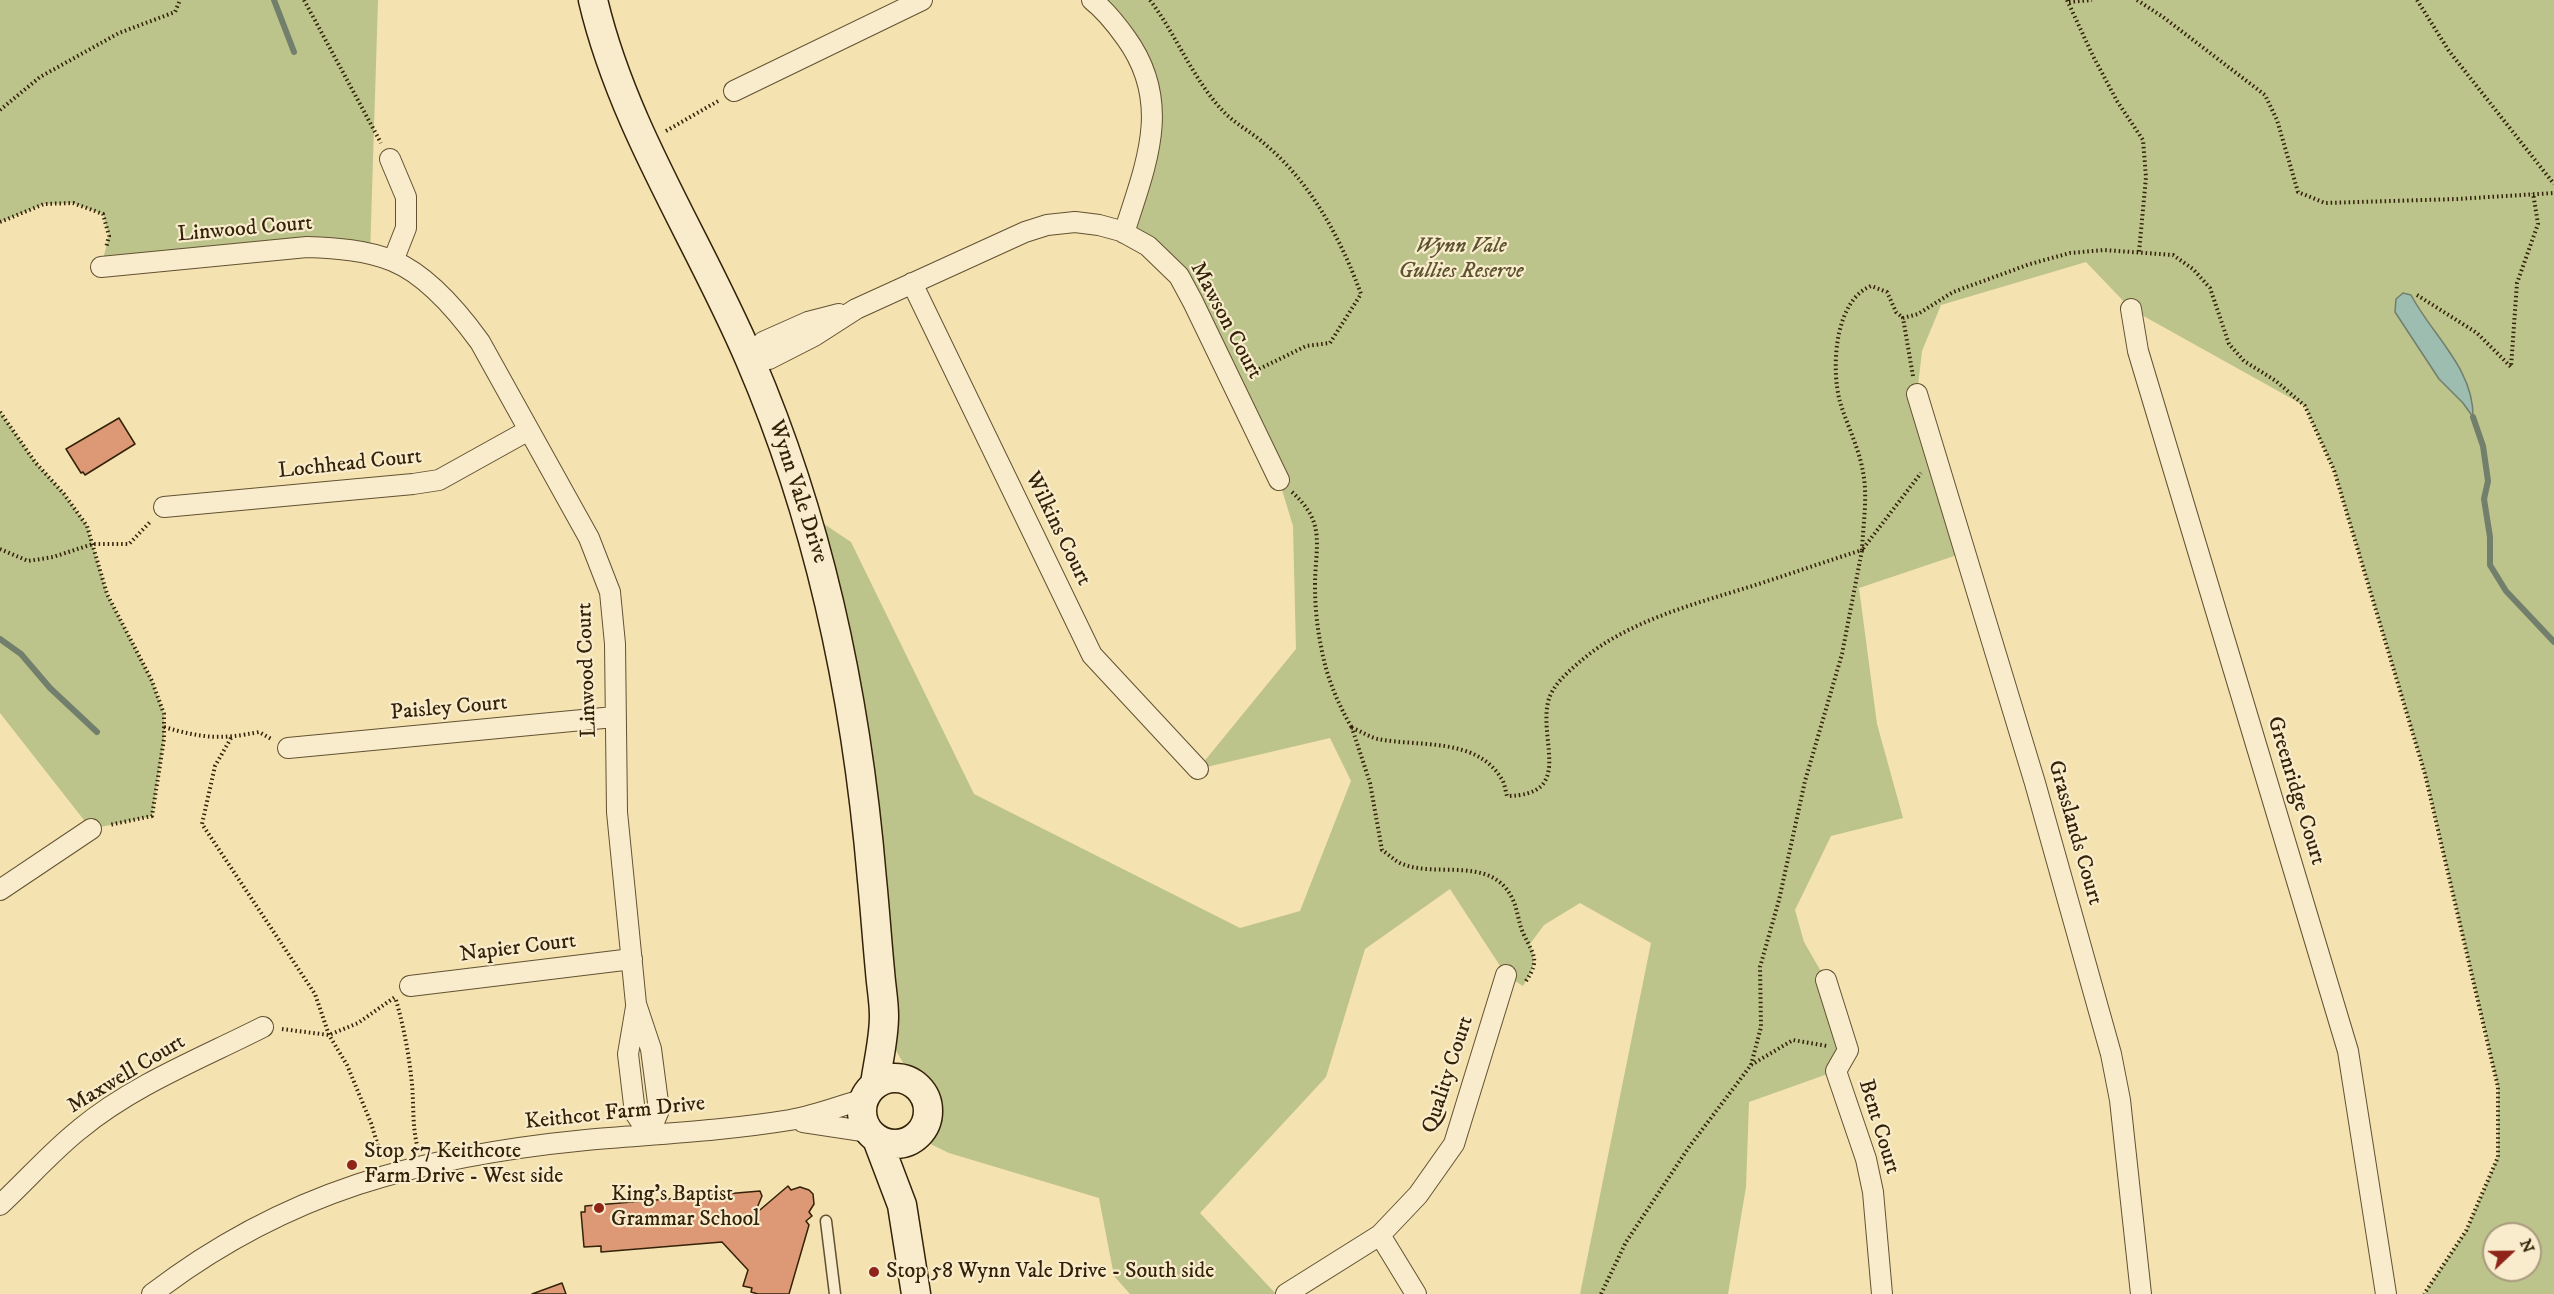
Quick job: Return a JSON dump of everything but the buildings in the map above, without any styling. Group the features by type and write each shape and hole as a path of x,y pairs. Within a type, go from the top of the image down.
{"main road":[{"name":"Wynn Vale Drive","path":"593,0 614,69 631,113 750,359 806,512 839,641 855,736 868,832 884,1017 896,1053 913,1083"},
{"name":"Wynn Vale Drive","path":"869,1091 884,1017"},
{"path":"902,1205 908,1163 916,1137 926,1122 928,1105 920,1089 913,1083 894,1078 869,1091 862,1116 873,1136 902,1205 916,1294"},
{"path":"873,1136 897,1144 916,1137"}],"street":[{"path":"734,91 922,0"},
{"path":"1092,0 1104,9 1132,46 1151,88 1154,116 1149,155 1124,233"},
{"path":"390,159 406,197 406,228 393,261"},
{"name":"Mawson Court","path":"750,359 769,359 814,336 856,309 1017,235 1047,225 1075,222 1099,225 1124,233 1148,246 1179,276 1279,480"},
{"name":"Linwood Court","path":"101,267 307,247 342,249 393,261 441,295 462,317 480,342 589,538 610,592 615,644 616,812 636,1004 651,1049 659,1110 649,1134"},
{"name":"Wilkins Court","path":"912,283 1092,655 1198,769"},
{"name":"Greenridge Court","path":"2130,309 2141,362 2348,1051 2386,1294"},
{"name":"Grasslands Court","path":"1917,394 2035,783 2111,1054 2120,1100 2141,1294"},
{"name":"Lochhead Court","path":"164,507 439,480 529,430"},
{"name":"Paisley Court","path":"288,748 614,717"},
{"path":"0,890 91,829"},
{"name":"Napier Court","path":"402,991 632,959"},
{"name":"Quality Court","path":"1286,1294 1380,1235 1418,1195 1454,1144 1506,975"},
{"path":"1826,980 1848,1050"},
{"name":"Maxwell Court","path":"0,1205 79,1130 103,1112 263,1027"},
{"name":"Bent Court","path":"1848,1050 1836,1071 1866,1159 1873,1192 1882,1294"},
{"name":"Keithcot Farm Drive","path":"152,1294 225,1245 289,1211 387,1174 502,1150 791,1120 869,1091"},
{"name":"Keithcot Farm Drive","path":"791,1120 873,1136"},
{"path":"1380,1235 1416,1294"}],"lane":[{"path":"826,1221 835,1294"}],"path":[{"path":"0,110 40,76 119,33 174,12 180,0"},
{"path":"304,0 390,159"},
{"path":"1150,0 1165,20 1192,72 1224,112 1266,144 1295,172 1348,256 1362,294 1330,343 1306,346 1232,382"},
{"path":"2092,0 2068,1 2112,92 2143,140 2146,177 2139,252"},
{"path":"2137,0 2163,16 2265,95 2277,120 2298,192 2325,203 2554,193"},
{"path":"2417,0 2456,60 2554,184"},
{"path":"666,131 734,91"},
{"path":"2417,295 2477,333 2511,368 2517,283 2538,224 2533,193"},
{"path":"0,222 44,204 73,203 103,214 109,236 101,267"},
{"path":"1903,318 1918,314 1953,292 2040,261 2070,253 2104,250 2173,255 2193,269 2210,288 2229,344 2244,361 2276,381 2305,406 2334,470 2425,774 2498,1087 2498,1157 2466,1231 2424,1294"},
{"path":"1751,1065 1761,1027 1760,967 1779,900 1805,781 1842,654 1862,550 1865,493 1863,471 1836,384 1838,342 1848,307 1863,290 1871,286 1887,292 1896,312 1903,318 1917,394"},
{"path":"0,412 35,462 64,494 87,526 107,594 152,681 164,714 152,816 91,829"},
{"path":"1352,728 1376,739 1444,746 1478,756 1492,765 1503,780 1507,796 1529,794 1543,785 1549,772 1548,703 1554,688 1583,658 1666,613 1862,550 1935,455"},
{"path":"1279,480 1306,505 1316,524 1315,586 1321,647 1334,696 1352,728 1370,783 1382,850 1401,864 1430,869 1480,872 1495,879 1511,896 1524,934 1535,956 1534,969 1523,986 1506,975"},
{"path":"0,549 28,561 53,557 93,544 129,544 164,507"},
{"path":"164,727 199,737 231,738 259,732 288,748"},
{"path":"231,738 215,766 202,824 315,994 329,1035 347,1065 371,1123 387,1174"},
{"path":"263,1027 329,1035 358,1023 402,991"},
{"path":"402,991 412,1091 413,1132 422,1165"},
{"path":"1601,1294 1626,1242 1689,1147 1751,1065 1793,1040 1848,1050"}],"green space":[{"path":"0,0 378,0 370,255 342,249 101,267 109,236 103,214 73,203 44,204 0,222"},
{"name":"Wynn Vale Gullies Reserve","path":"1092,0 2554,0 2554,1294 2424,1294 2466,1231 2498,1157 2498,1087 2425,774 2334,470 2305,406 2131,309 2086,262 1941,305 1922,351 1917,394 1966,552 1859,588 1877,724 1903,818 1831,836 1795,910 1804,942 1826,980 1848,1050 1836,1071 1749,1102 1746,1187 1728,1294 1580,1294 1651,943 1580,903 1544,925 1530,944 1533,966 1523,986 1506,975 1450,889 1365,949 1326,1077 1200,1213 1276,1294 1130,1294 1114,1276 1099,1198 949,1153 916,1137 926,1122 928,1105 895,1049 806,512 851,542 974,794 1240,928 1300,911 1351,781 1330,738 1198,769 1296,649 1293,526 1279,480 1193,302 1124,233 1151,88"},
{"path":"0,412 35,462 64,494 87,526 107,594 152,681 164,714 164,739 152,816 91,829 0,713"}],"shaded area":[{"path":"2403,293 2411,295 2459,368 2467,383 2473,417 2463,403 2439,379 2395,312 2396,299"}],"waterway":[{"path":"274,0 294,52"},
{"path":"2473,417 2483,446 2488,481 2484,499 2490,537 2490,565 2506,591 2554,642"},
{"path":"0,639 21,654 50,688 97,732"}],"place":[{"name":"Stop 57 Keithcote Farm Drive - West side","path":"352,1165"},
{"name":"King's Baptist Grammar School","path":"599,1208"},
{"name":"Stop 58 Wynn Vale Drive - South side","path":"874,1272"}]}
